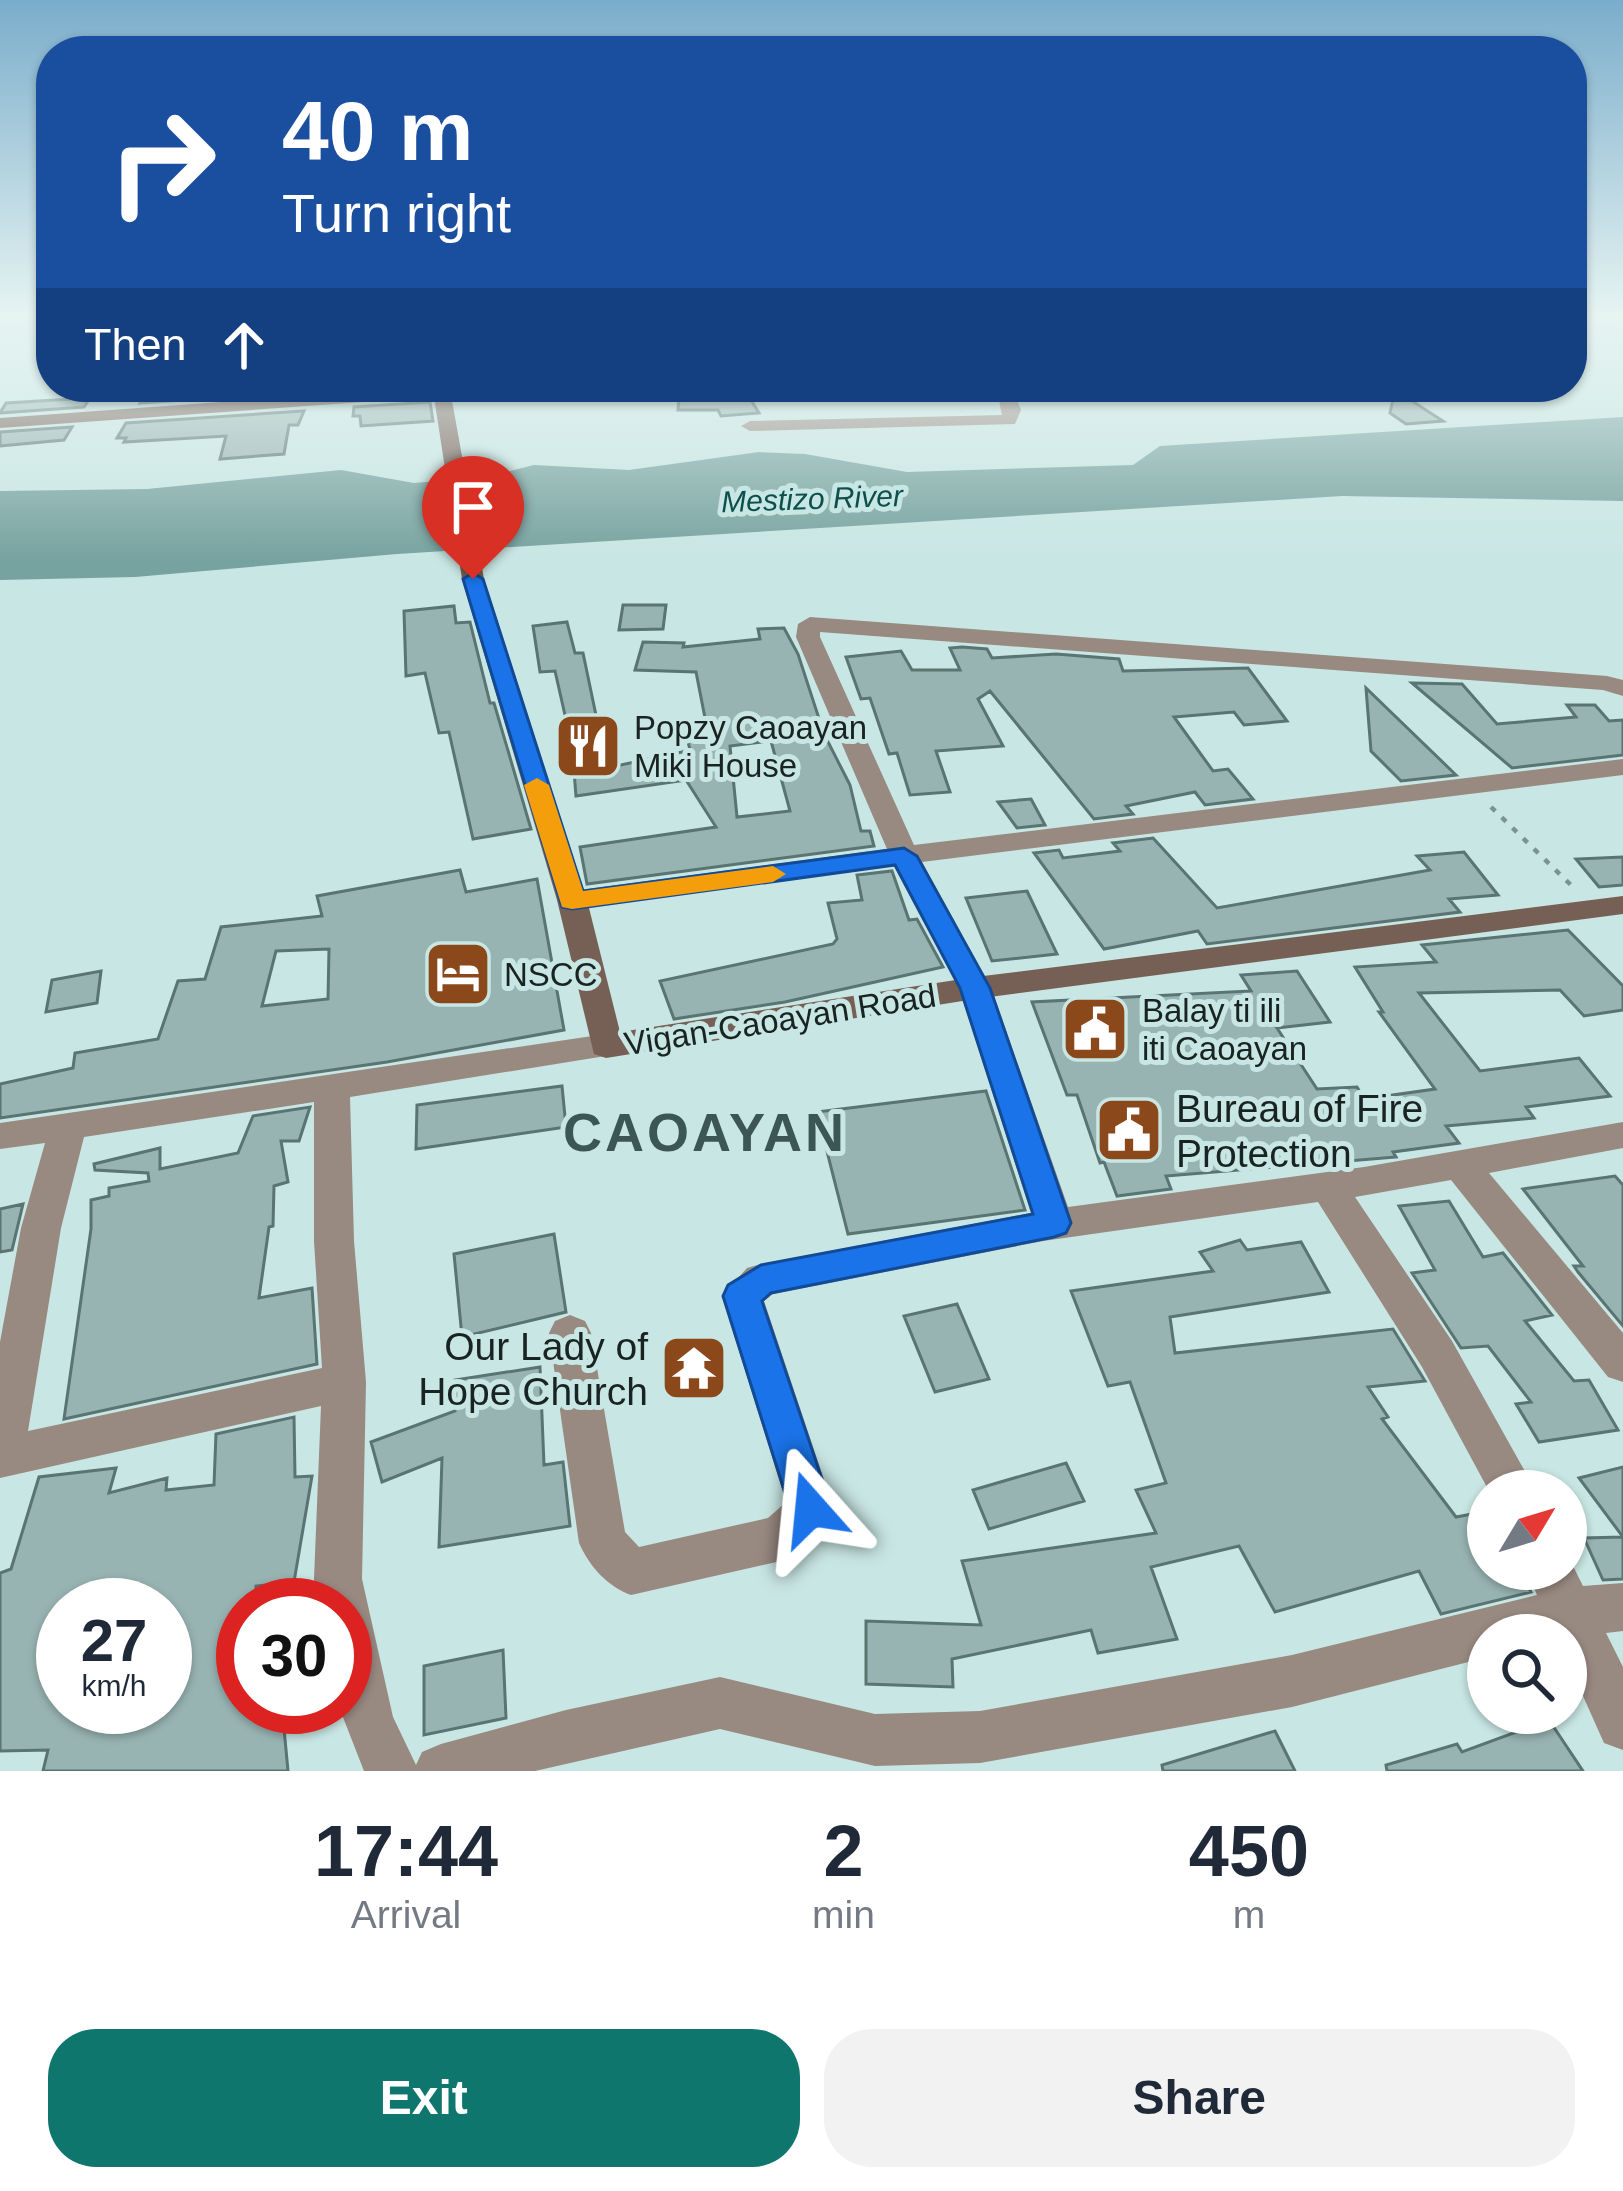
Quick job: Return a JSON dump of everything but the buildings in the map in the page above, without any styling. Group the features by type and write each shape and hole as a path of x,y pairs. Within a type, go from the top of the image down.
{"main road":[{"path":"0,423 299,402"},
{"name":"Vigan-Caoayan Road","path":"443,402 473,579 572,901 606,1046 975,988 1609,906"}],"street":[{"path":"750,426 1009,420 1009,402"},
{"path":"1054,1223 975,988 904,856 836,691 808,638 811,624 1220,652 1451,675 1607,683 1623,689"},
{"path":"572,901 1623,767"},
{"path":"0,1136 606,1046"},
{"path":"332,1090 334,1241 344,1382 338,1578"},
{"path":"69,1124 41,1228 1,1457 344,1382"},
{"path":"570,1333 603,1543 632,1572 781,1538 811,1509 742,1296 761,1280 1054,1223 1254,1192 1328,1186 1623,1135"},
{"path":"1459,1163 1623,1364"},
{"path":"1328,1186 1437,1354 1501,1470"},
{"path":"1559,1591 1623,1724"},
{"path":"441,1771 566,1736 720,1703 875,1740 980,1737 1292,1681 1559,1591 1623,1607"},
{"path":"372,1732 392,1771"}],"path":[{"path":"1470,786 1609,906"}],"water":[{"name":"Mestizo River","path":"1623,417 1623,501 1342,496 397,554 135,577 0,580 0,491 147,489 341,470 414,483 486,477 534,465 629,470 759,452 805,454 907,472 1133,465 1160,446"}],"slow traffic":[{"path":"537,785 572,901 773,874"}],"place":[{"name":"Popzy Caoayan Miki House","path":"588,746"},
{"name":"NSCC","path":"458,974"},
{"name":"Balay ti ili iti Caoayan","path":"1095,1029"},
{"name":"Bureau of Fire Protection","path":"1129,1130"},
{"name":"Our Lady of Hope Church","path":"694,1368"}],"district":[{"name":"CAOAYAN","path":"705,1132"}],"route":[{"path":"473,579 572,901 904,856 975,988 1054,1223 761,1280 742,1296 811,1509"}]}
